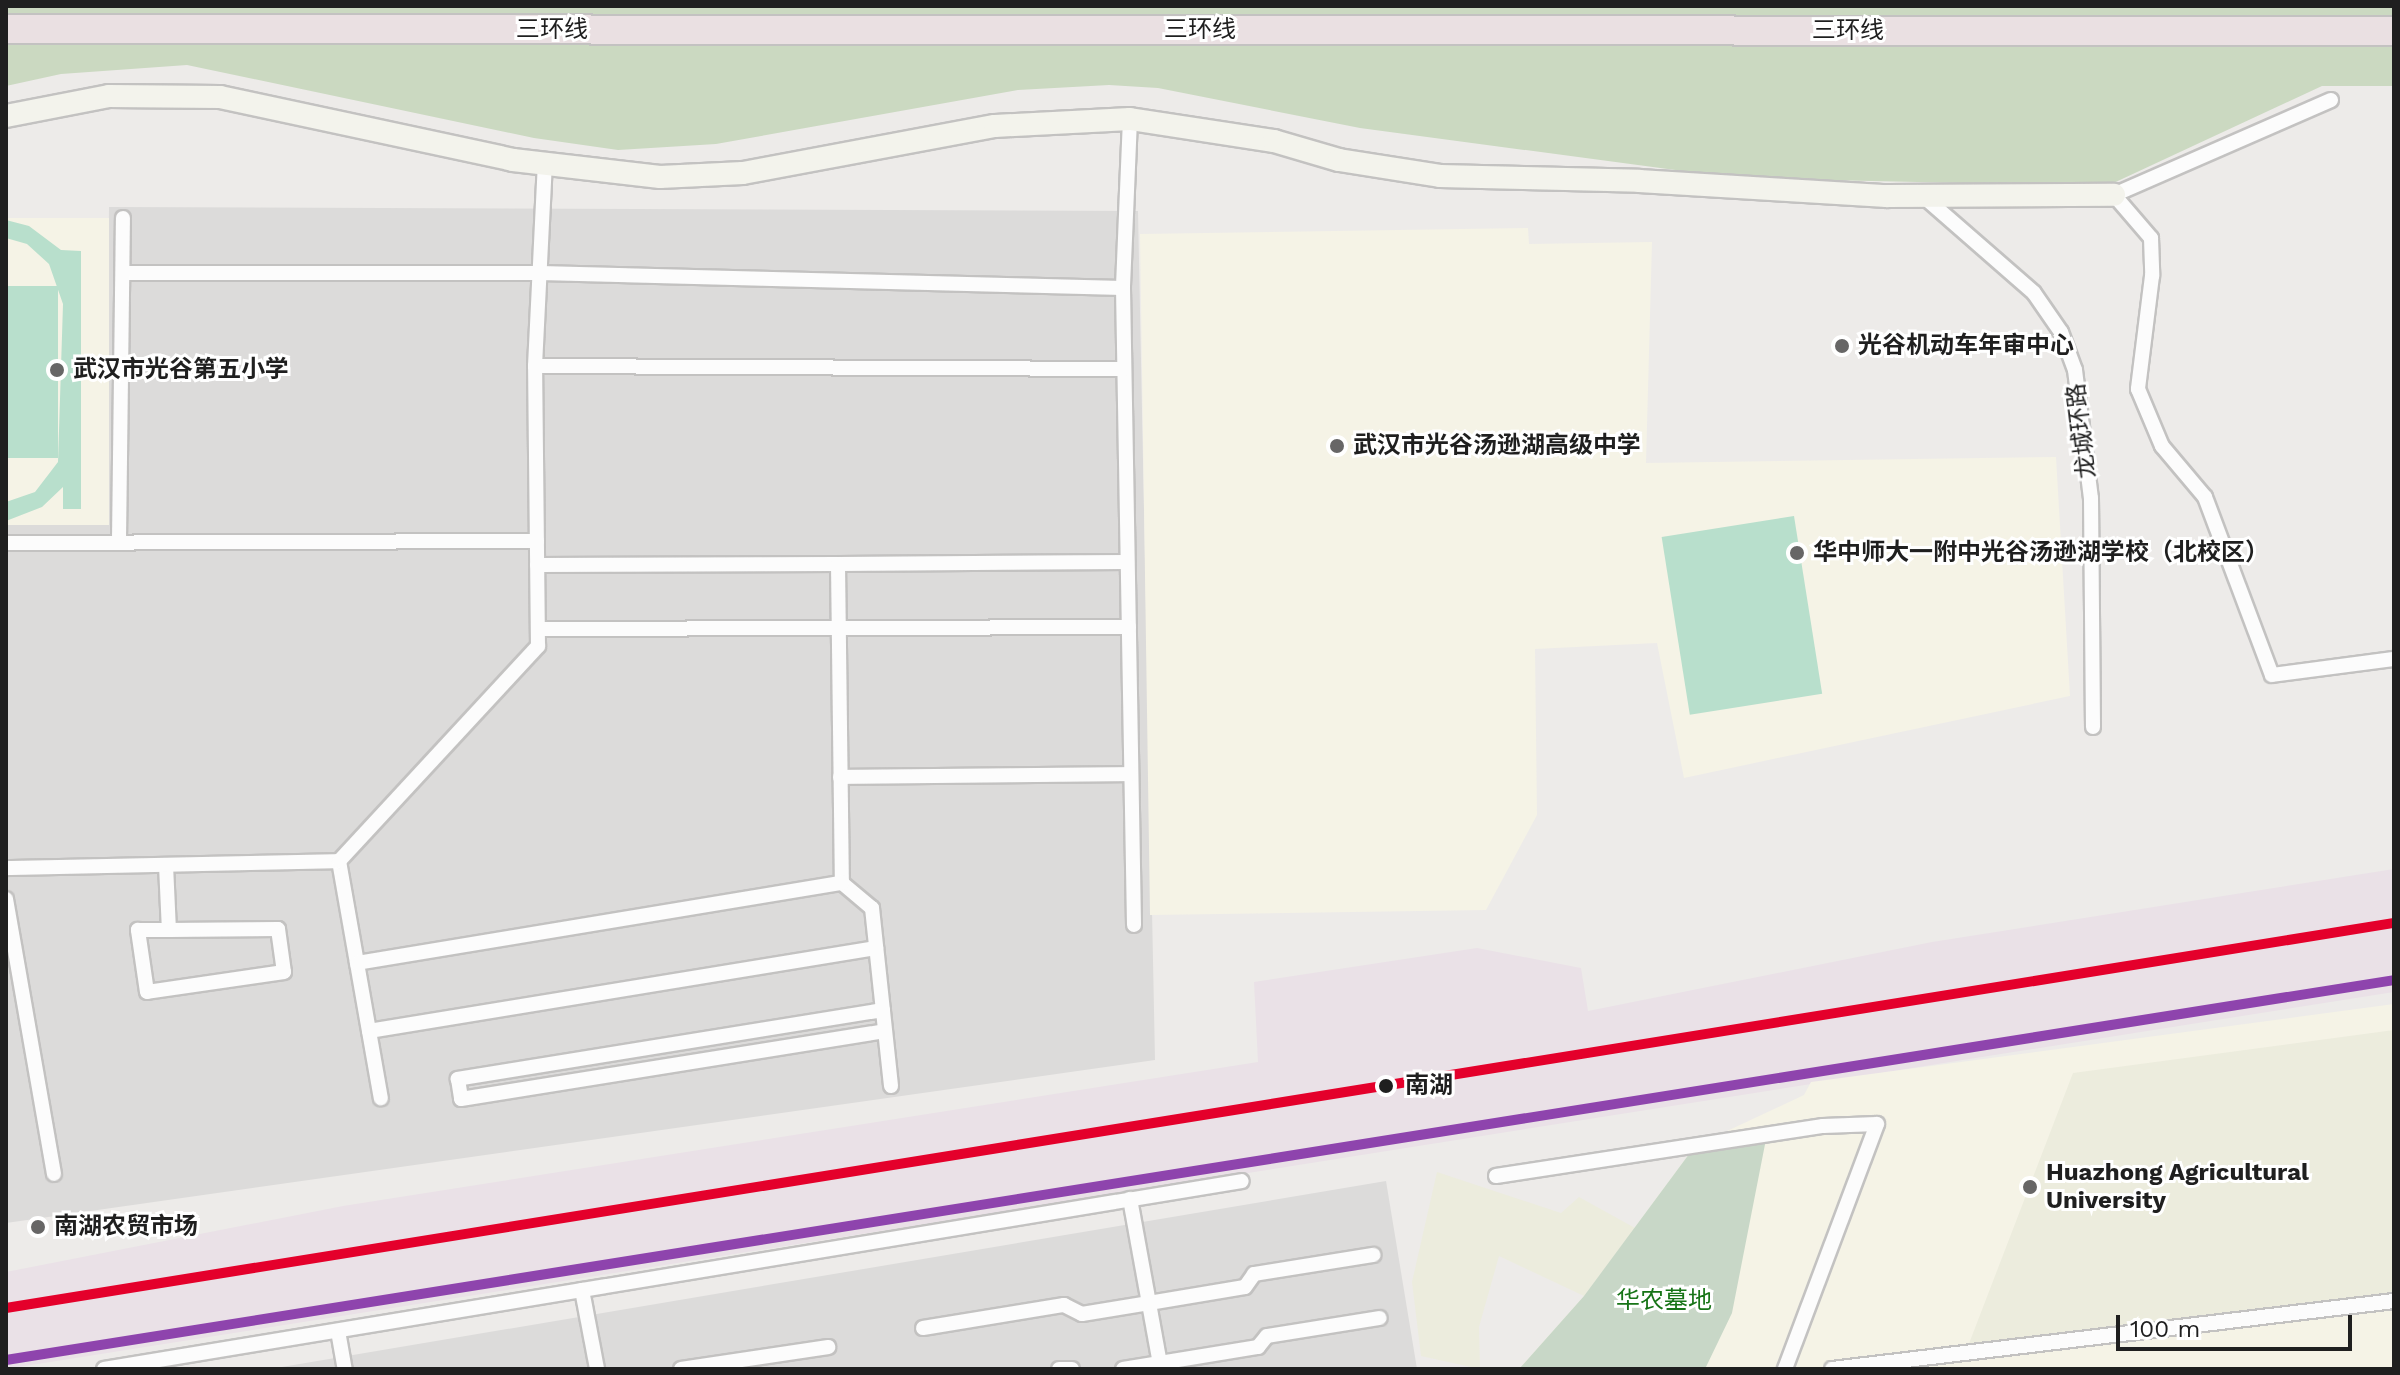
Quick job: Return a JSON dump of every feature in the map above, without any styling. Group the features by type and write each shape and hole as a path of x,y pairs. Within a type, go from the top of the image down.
{"highway":[{"name":"三环线","path":"6,29 2394,31"}],"street":[{"path":"6,116 109,96 220,97 545,165 633,176 712,176 995,126 1130,119 1274,141 1339,160 1440,176 1923,196 2114,195 2331,100"},
{"path":"1130,119 1123,288 1134,925"},
{"path":"6,868 339,861 538,646 535,366 545,165"},
{"path":"2114,195 2151,238 2152,276 2138,389 2162,446 2205,497 2272,675 2394,659"},
{"name":"龙城环路","path":"1923,196 2034,293 2061,332 2075,370 2091,498 2093,727"},
{"path":"119,540 123,218"},
{"path":"123,273 540,273 1123,288"},
{"path":"535,366 1124,369"},
{"path":"6,543 119,540 537,541"},
{"path":"537,565 1127,562"},
{"path":"838,564 842,883 872,908 891,1086"},
{"path":"538,629 1129,627"},
{"path":"840,777 1131,774"},
{"path":"339,861 381,1098"},
{"path":"166,865 169,930"},
{"path":"357,963 842,883"},
{"path":"6,899 10,944 54,1174"},
{"path":"278,929 284,972 147,992 138,930 169,930 278,929"},
{"path":"369,1031 876,948"},
{"path":"883,1010 458,1079 461,1099 885,1031"},
{"path":"696,1040 699,1061"},
{"path":"1496,1176 1823,1126 1877,1124 1785,1369"},
{"path":"104,1369 1242,1181"},
{"path":"1130,1199 1161,1366"},
{"path":"923,1328 1064,1305 1082,1314 1245,1287 1254,1274 1373,1255"},
{"path":"582,1290 597,1369"},
{"path":"1832,1369 2394,1301"},
{"path":"1123,1369 1161,1366 1258,1347 1267,1336 1380,1318"},
{"path":"338,1331 345,1369"},
{"path":"681,1369 828,1347"},
{"path":"1059,1369 1072,1369"}],"shaded area":[{"path":"109,207 1138,211 1155,1060 6,1223 6,525 106,522"},
{"name":"武汉市光谷第五小学","path":"6,218 109,218 109,525 6,525"},
{"name":"武汉市光谷汤逊湖高级中学","path":"1528,228 1529,244 1652,242 1646,463 2056,457 2070,696 1684,778 1657,643 1535,649 1537,815 1486,910 1150,915 1140,234"},
{"path":"2394,869 2394,992 6,1369 6,1272 343,1206 1258,1062 1254,982 1477,948 1581,968 1588,1011 1932,942"},
{"name":"Huazhong Agricultural University","path":"2394,1004 2394,1369 1519,1369 1584,1296 1695,1146 1804,1095 1811,1082"},
{"path":"2394,1030 2394,1301 1965,1354 2073,1073"},
{"path":"1437,1172 1561,1213 1579,1197 1635,1228 1584,1296 1499,1256 1479,1327 1480,1369 1421,1356 1412,1282"},
{"path":"1386,1181 1417,1369 270,1369"}],"green space":[{"path":"6,6 2394,6 2394,86 2322,86 2107,186 1735,178 1360,128 1158,88 1109,85 1018,90 716,144 618,150 534,138 187,65 61,74 6,86"},
{"path":"6,220 29,226 61,250 81,251 81,509 63,509 63,487 42,507 6,521 6,502 35,492 58,462 63,304 49,264 27,244 6,238"},
{"path":"6,286 58,286 58,458 6,458"},
{"path":"1794,516 1822,694 1690,715 1662,537"},
{"name":"华农墓地","path":"1768,1129 1732,1313 1705,1369 1519,1369 1584,1296 1695,1146"}],"transit line":[{"path":"6,1308 2394,923"},
{"path":"6,1360 2394,980"}],"place":[{"name":"光谷机动车年审中心","path":"1842,346"},
{"name":"武汉市光谷第五小学","path":"57,370"},
{"name":"武汉市光谷汤逊湖高级中学","path":"1337,446"},
{"name":"华中师大一附中光谷汤逊湖学校（北校区）","path":"1797,553"},
{"name":"南湖","path":"1386,1086"},
{"name":"Huazhong Agricultural University","path":"2030,1187"},
{"name":"南湖农贸市场","path":"38,1227"}]}
